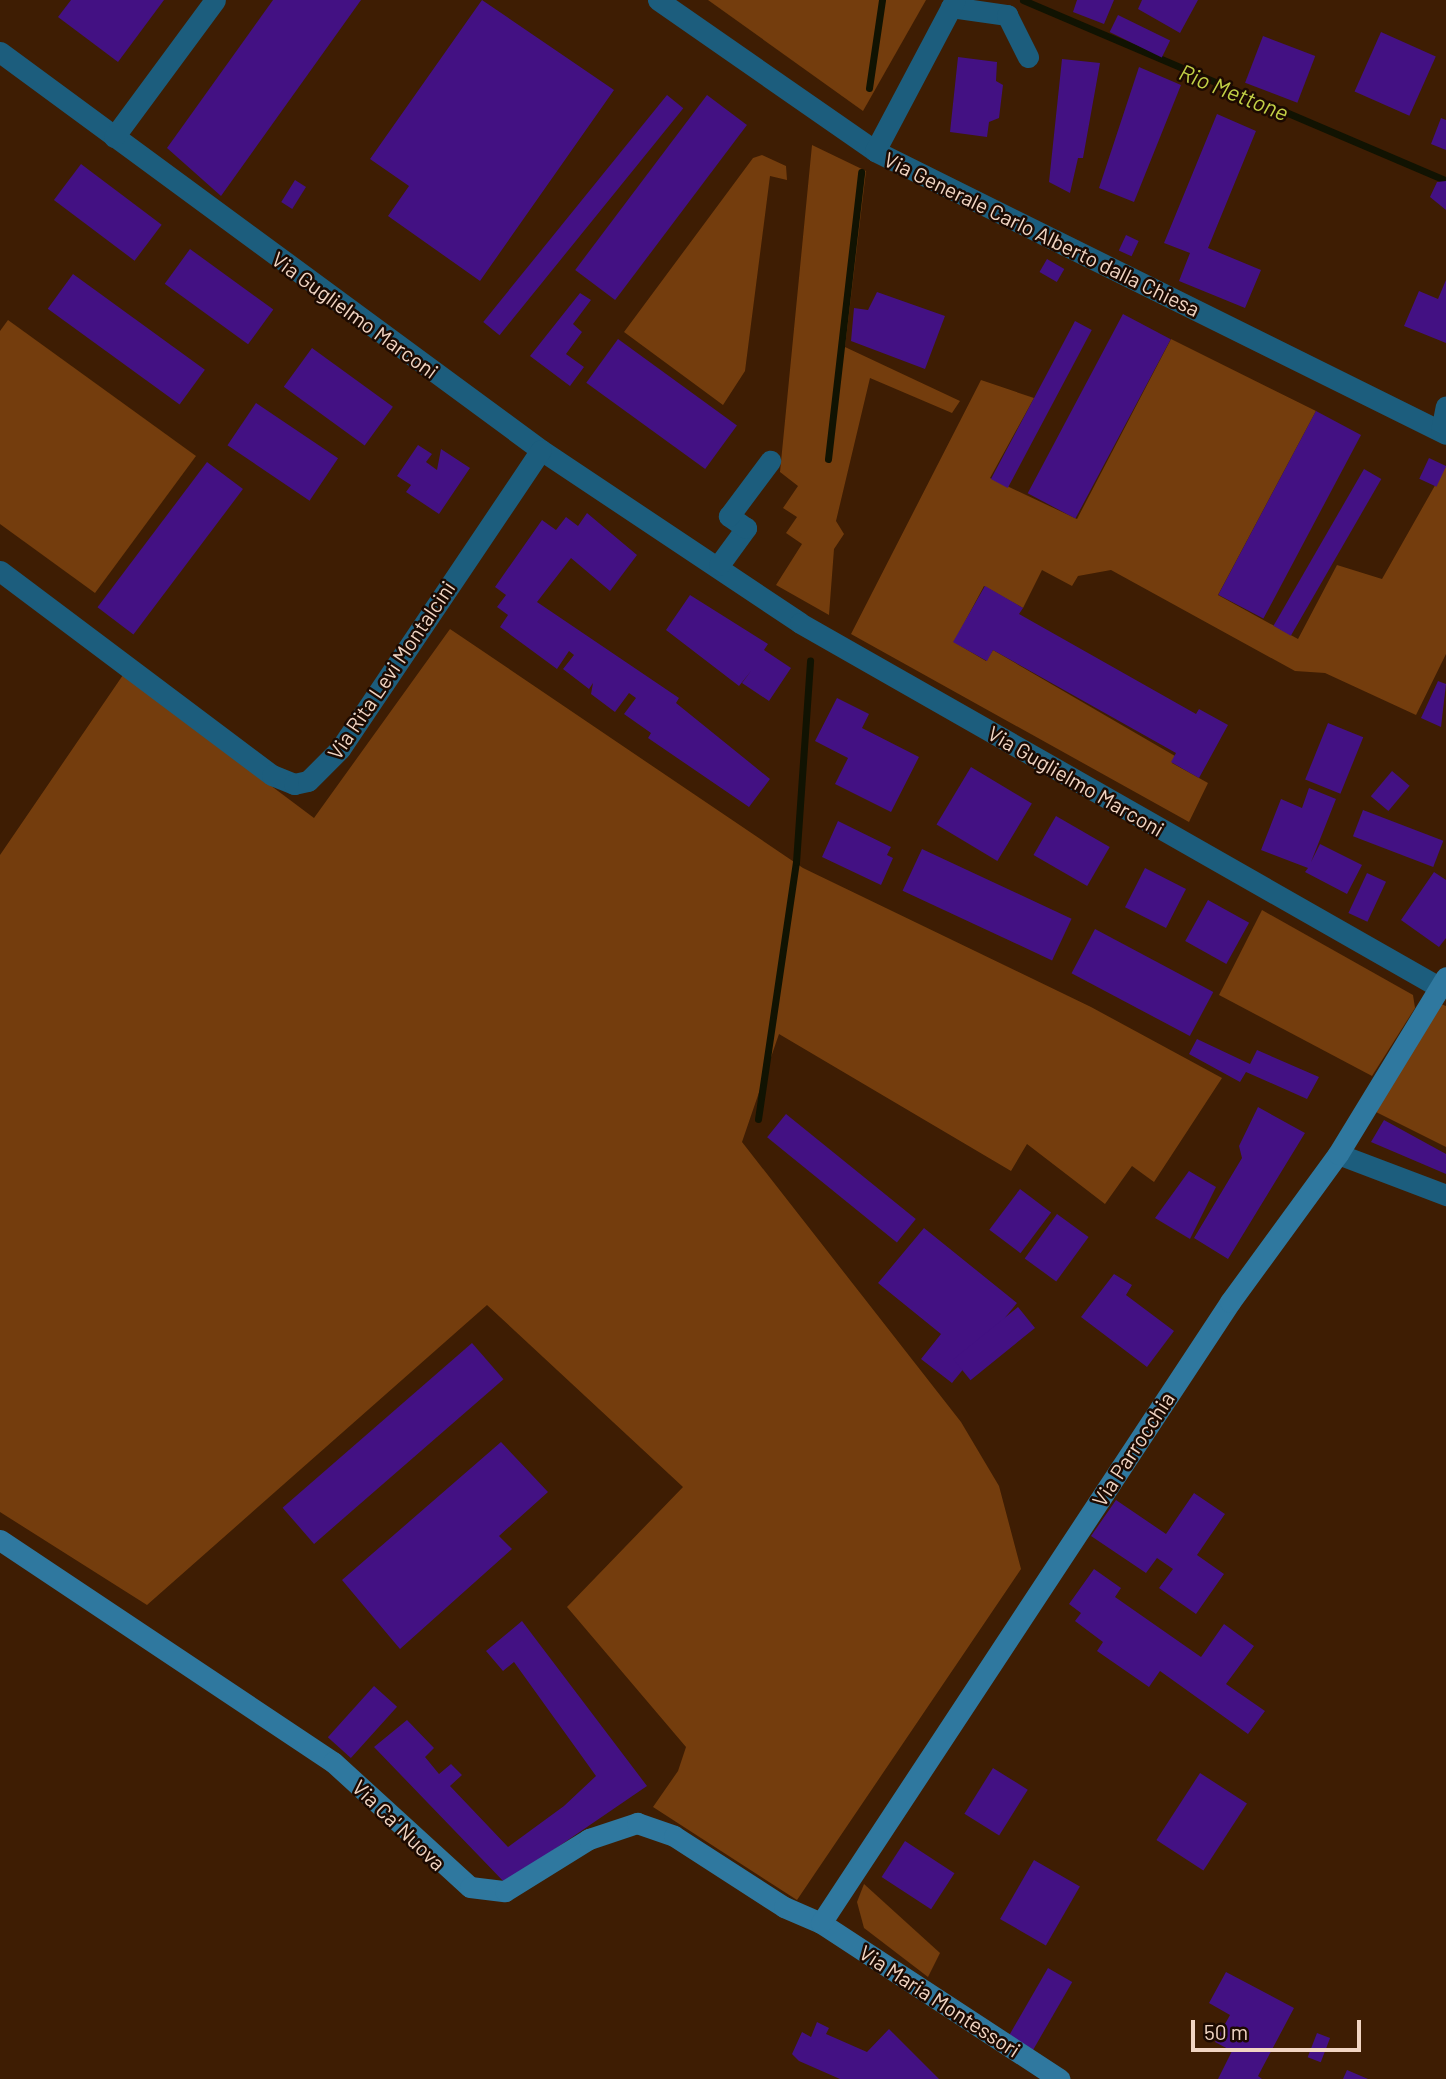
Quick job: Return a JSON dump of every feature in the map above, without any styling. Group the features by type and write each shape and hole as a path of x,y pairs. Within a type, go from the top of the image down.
{"street":[{"path":"114,137 215,0"},
{"name":"Via Generale Carlo Alberto dalla Chiesa","path":"658,0 875,151 1444,432"},
{"path":"875,151 953,4 1007,15 1028,57"},
{"name":"Via Guglielmo Marconi","path":"0,52 541,450 719,565 800,623 1443,982"},
{"path":"1444,432 1446,406"},
{"name":"Via Rita Levi Montalcini","path":"0,571 272,775 295,784 319,775 330,763 541,450"},
{"path":"719,565 746,528 729,516 771,461"},
{"name":"Via Parrocchia","path":"821,1923 1223,1313 1338,1154 1443,982"},
{"path":"1338,1154 1446,1195"},
{"name":"Via Ca' Nuova","path":"0,1540 333,1762 470,1887 505,1891 589,1839 637,1823 674,1836 784,1907 821,1923"},
{"name":"Via Maria Montessori","path":"821,1923 1059,2079"}],"shaded area":[{"path":"708,0 926,0 863,111"},
{"path":"812,145 866,171 845,347 960,401 952,413 870,378 836,521 844,534 834,549 829,615 776,585 802,544 786,533 797,517 783,508 798,486 780,472"},
{"path":"762,155 786,166 787,180 770,176 745,371 723,405 624,332 753,158"},
{"path":"8,320 196,456 95,593 0,524 0,331"},
{"path":"1171,339 1316,411 1218,595 1298,639 1337,565 1382,579 1446,466 1446,654 1416,715 1325,673 1295,671 1111,570 1078,576 1072,586 1042,570 1023,608 984,586 954,642 986,661 993,650 1175,756 1172,763 1208,783 1189,822 851,634 981,380 1034,398 990,478 1077,519"},
{"path":"450,629 803,868 1091,1007 1222,1078 1154,1182 1132,1166 1105,1204 1027,1144 1011,1171 779,1034 742,1142 961,1422 999,1486 1021,1569 797,1900 653,1807 678,1771 686,1747 567,1607 683,1487 487,1305 147,1605 0,1512 0,855 123,675 314,818"},
{"path":"1262,910 1413,995 1415,1008 1372,1076 1219,995"},
{"path":"1431,1000 1446,1006 1446,1147 1366,1107"},
{"path":"864,1884 940,1953 928,1977 864,1928 857,1902"}],"building":[{"path":"71,0 164,0 118,62 58,17"},
{"path":"273,0 361,0 221,196 167,148"},
{"path":"482,0 614,90 480,281 388,216 409,186 370,159"},
{"path":"1077,0 1114,0 1104,24 1073,12"},
{"path":"1142,0 1198,0 1180,33 1138,9"},
{"path":"1118,15 1170,40 1162,58 1110,32"},
{"path":"1381,32 1436,56 1409,116 1355,91"},
{"path":"1263,36 1315,56 1297,103 1245,83"},
{"path":"958,57 997,62 996,81 1003,85 999,118 989,122 987,137 950,132"},
{"path":"1062,59 1100,63 1083,158 1078,158 1070,193 1049,182"},
{"path":"1139,67 1181,85 1134,202 1099,188"},
{"path":"667,95 683,108 500,335 483,322"},
{"path":"707,95 747,125 615,300 575,270"},
{"path":"1217,114 1256,131 1208,248 1261,270 1245,308 1179,281 1190,253 1164,243"},
{"path":"1441,118 1446,120 1446,150 1431,144"},
{"path":"81,164 162,225 135,261 54,200"},
{"path":"295,180 306,187 292,209 281,202"},
{"path":"1446,181 1446,210 1430,197 1437,182"},
{"path":"1126,235 1139,241 1132,256 1119,250"},
{"path":"190,249 273,310 248,344 165,284"},
{"path":"1047,259 1064,269 1057,282 1040,272"},
{"path":"73,274 205,370 180,405 48,309"},
{"path":"1446,280 1446,343 1404,326 1419,291 1438,299"},
{"path":"877,292 945,316 925,369 851,341 854,308 868,310"},
{"path":"580,293 591,300 573,324 582,332 566,354 584,367 570,386 530,356"},
{"path":"1123,314 1171,339 1075,519 1028,493"},
{"path":"1075,321 1092,330 1008,488 991,479"},
{"path":"618,339 737,425 705,469 586,383"},
{"path":"312,348 393,407 365,446 284,387"},
{"path":"256,403 338,458 310,501 227,445"},
{"path":"1316,411 1361,435 1263,619 1218,595"},
{"path":"418,445 432,454 426,462 437,470 441,449 470,468 439,514 406,492 411,485 397,476"},
{"path":"1429,458 1446,466 1436,487 1419,479"},
{"path":"207,462 243,489 133,634 97,607"},
{"path":"1364,469 1381,479 1291,636 1274,626"},
{"path":"587,513 637,555 610,591 571,558 537,602 679,698 676,703 770,779 749,807 648,738 651,733 624,714 636,698 629,693 615,712 591,694 593,683 589,689 563,669 574,655 569,651 557,669 500,627 508,615 497,607 506,595 495,587 542,520 556,530 566,517 578,526"},
{"path":"985,586 1023,608 1019,614 1196,714 1199,709 1228,725 1199,778 1171,762 1176,753 993,650 987,661 953,642"},
{"path":"690,595 768,644 764,650 791,668 769,701 742,683 751,671 739,686 666,630"},
{"path":"1438,681 1446,684 1441,727 1421,718"},
{"path":"837,698 869,714 862,728 919,757 891,812 835,784 848,758 815,741"},
{"path":"1328,723 1363,737 1340,794 1305,780"},
{"path":"971,767 1032,804 997,861 936,824"},
{"path":"1392,771 1410,786 1388,811 1371,796"},
{"path":"1309,788 1336,799 1311,862 1320,844 1362,865 1347,894 1305,872 1308,868 1261,850 1281,799 1302,808"},
{"path":"1363,810 1443,841 1433,867 1353,836"},
{"path":"1056,816 1110,847 1087,886 1034,855"},
{"path":"838,821 891,847 887,855 893,858 881,885 822,857"},
{"path":"922,849 1072,919 1052,960 903,891"},
{"path":"1145,868 1186,889 1166,928 1125,907"},
{"path":"1434,872 1446,880 1446,938 1439,947 1401,920"},
{"path":"1367,873 1386,882 1367,922 1348,913"},
{"path":"1208,900 1249,923 1226,964 1185,941"},
{"path":"1095,929 1213,992 1190,1036 1072,973"},
{"path":"1197,1039 1250,1064 1257,1050 1319,1077 1307,1099 1246,1072 1240,1082 1189,1054"},
{"path":"1258,1107 1305,1133 1228,1259 1194,1238 1242,1158 1239,1146"},
{"path":"786,1114 916,1219 897,1242 767,1137"},
{"path":"1384,1120 1446,1154 1446,1174 1371,1142"},
{"path":"1189,1171 1216,1187 1190,1239 1155,1218"},
{"path":"1020,1189 1051,1212 1020,1253 989,1230"},
{"path":"1057,1214 1089,1237 1056,1281 1025,1258"},
{"path":"924,1228 1017,1303 952,1383 921,1359 941,1334 878,1283"},
{"path":"1114,1274 1132,1285 1126,1295 1174,1331 1147,1367 1081,1317"},
{"path":"1018,1307 1035,1328 970,1380 953,1359"},
{"path":"472,1343 503,1379 314,1544 283,1508"},
{"path":"501,1442 548,1492 499,1536 512,1549 400,1649 342,1580"},
{"path":"1194,1493 1225,1514 1197,1555 1224,1574 1196,1614 1159,1588 1173,1569 1157,1558 1146,1573 1091,1536 1116,1500 1166,1534"},
{"path":"1094,1569 1121,1588 1115,1597 1201,1657 1224,1624 1254,1646 1226,1684 1265,1711 1248,1734 1160,1671 1149,1687 1097,1651 1103,1642 1075,1621 1081,1613 1069,1604"},
{"path":"522,1621 647,1786 505,1883 374,1747 407,1720 434,1748 425,1757 439,1774 451,1764 462,1775 450,1786 508,1847 564,1806 596,1776 514,1662 503,1671 486,1651"},
{"path":"374,1686 397,1707 351,1758 328,1737"},
{"path":"993,1768 1028,1790 999,1836 964,1814"},
{"path":"1200,1773 1247,1803 1203,1871 1156,1840"},
{"path":"905,1841 954,1873 931,1909 882,1877"},
{"path":"1034,1860 1080,1886 1046,1945 1000,1919"},
{"path":"1048,1968 1072,1982 1031,2054 1007,2040"},
{"path":"1226,1972 1294,2008 1258,2076 1262,2079 1218,2079 1232,2051 1215,2042 1230,2015 1209,2003"},
{"path":"817,2022 829,2028 826,2034 867,2052 889,2029 939,2079 840,2079 799,2061 792,2054 802,2032 811,2037"},
{"path":"1317,2033 1330,2038 1321,2062 1308,2057"},
{"path":"1347,2070 1368,2079 1343,2079"}],"waterway":[{"path":"869,88 882,0"},
{"name":"Rio Mettone","path":"1023,0 1446,180"},
{"path":"828,459 861,172"},
{"path":"758,1119 796,862 810,660"}]}
